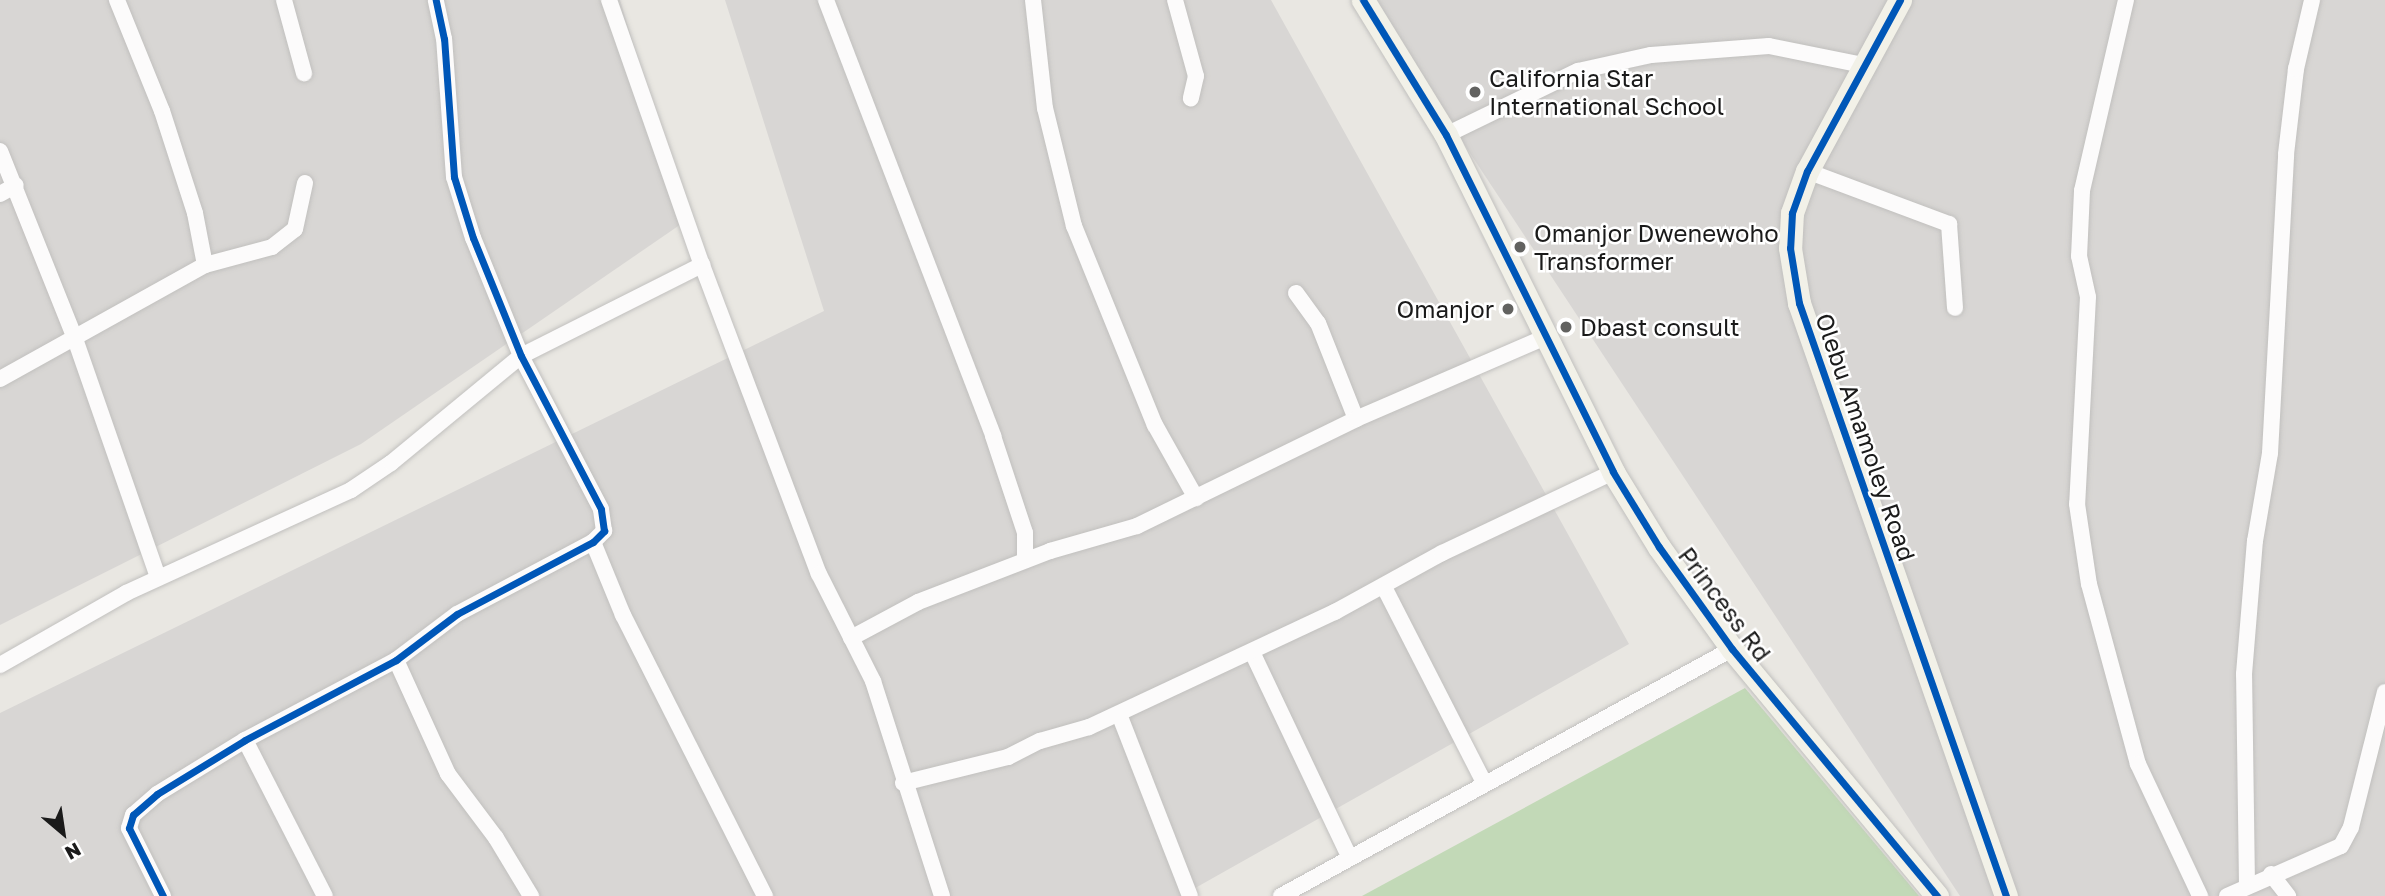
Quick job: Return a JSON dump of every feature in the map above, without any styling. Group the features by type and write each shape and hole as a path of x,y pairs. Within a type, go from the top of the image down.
{"street":[{"path":"117,0 167,124 195,213 205,265"},
{"path":"284,0 304,73"},
{"path":"163,896 129,828 133,816 157,794 245,740 396,660 457,614 593,542 606,522 521,356 484,272 454,177 444,39 436,0"},
{"path":"609,0 702,265 819,574 873,681 942,896"},
{"path":"826,0 993,436 1026,533 1025,560"},
{"path":"1034,0 1045,108 1074,226 1155,425 1196,498"},
{"path":"1175,0 1196,76 1191,98"},
{"name":"Princess Rd","path":"1363,0 1398,61 1446,135 1548,336 1613,472 1732,649 1937,896"},
{"name":"Olebu Amamoley Road","path":"1900,0 1862,65 1807,171 1789,231 1800,303 2006,896"},
{"path":"2126,0 2082,191 2079,256 2088,297 2077,504 2089,584 2138,764 2200,896"},
{"path":"2247,885 2244,674 2255,541 2270,453 2286,154 2296,69 2312,0"},
{"path":"1446,135 1578,71 1651,55 1769,46 1862,65"},
{"path":"0,151 16,185 74,336 158,577"},
{"path":"1807,171 1949,225 1955,308"},
{"path":"0,379 205,265 272,247 295,229 305,183"},
{"path":"0,194 16,185"},
{"path":"0,665 158,577 258,536 351,490 391,463 521,356 702,265"},
{"path":"1296,293 1318,323 1356,419"},
{"path":"851,638 918,601 1025,560 1137,526 1356,419 1548,336"},
{"path":"904,783 1008,758 1040,741 1119,714 1252,652 1384,587 1455,547 1613,472"},
{"path":"593,542 623,615 765,896"},
{"path":"1384,587 1485,784"},
{"path":"1281,896 1732,649"},
{"path":"1252,652 1350,858"},
{"path":"396,660 448,774 496,838 531,896"},
{"path":"2227,896 2271,874 2335,852 2347,839 2385,692"},
{"path":"1119,714 1190,896"},
{"path":"245,740 325,896"},
{"path":"2271,874 2288,896"}],"shaded area":[{"path":"0,0 620,0 687,220 361,444 0,625"},
{"path":"725,0 1271,0 1629,644 1181,896 0,896 0,713 824,311"},
{"path":"1377,0 2385,0 2385,896 1960,896 1406,56"}],"green space":[{"path":"1745,688 1919,896 1362,896"}],"cycle path":[{"path":"163,896 129,828 133,815 157,794 245,740 396,660 457,614 593,542 604,531 601,509 521,356 473,238 454,177 444,39 436,0"},
{"path":"1363,0 1446,135 1613,472 1659,547 1732,649 1937,896"},
{"path":"1900,0 1807,171 1792,213 1790,248 1799,303 2006,896"}],"place":[{"name":"California Star International School","path":"1475,92"},
{"name":"Omanjor Dwenewoho Transformer","path":"1520,247"},
{"name":"Omanjor","path":"1508,309"},
{"name":"Dbast consult","path":"1566,327"}]}
